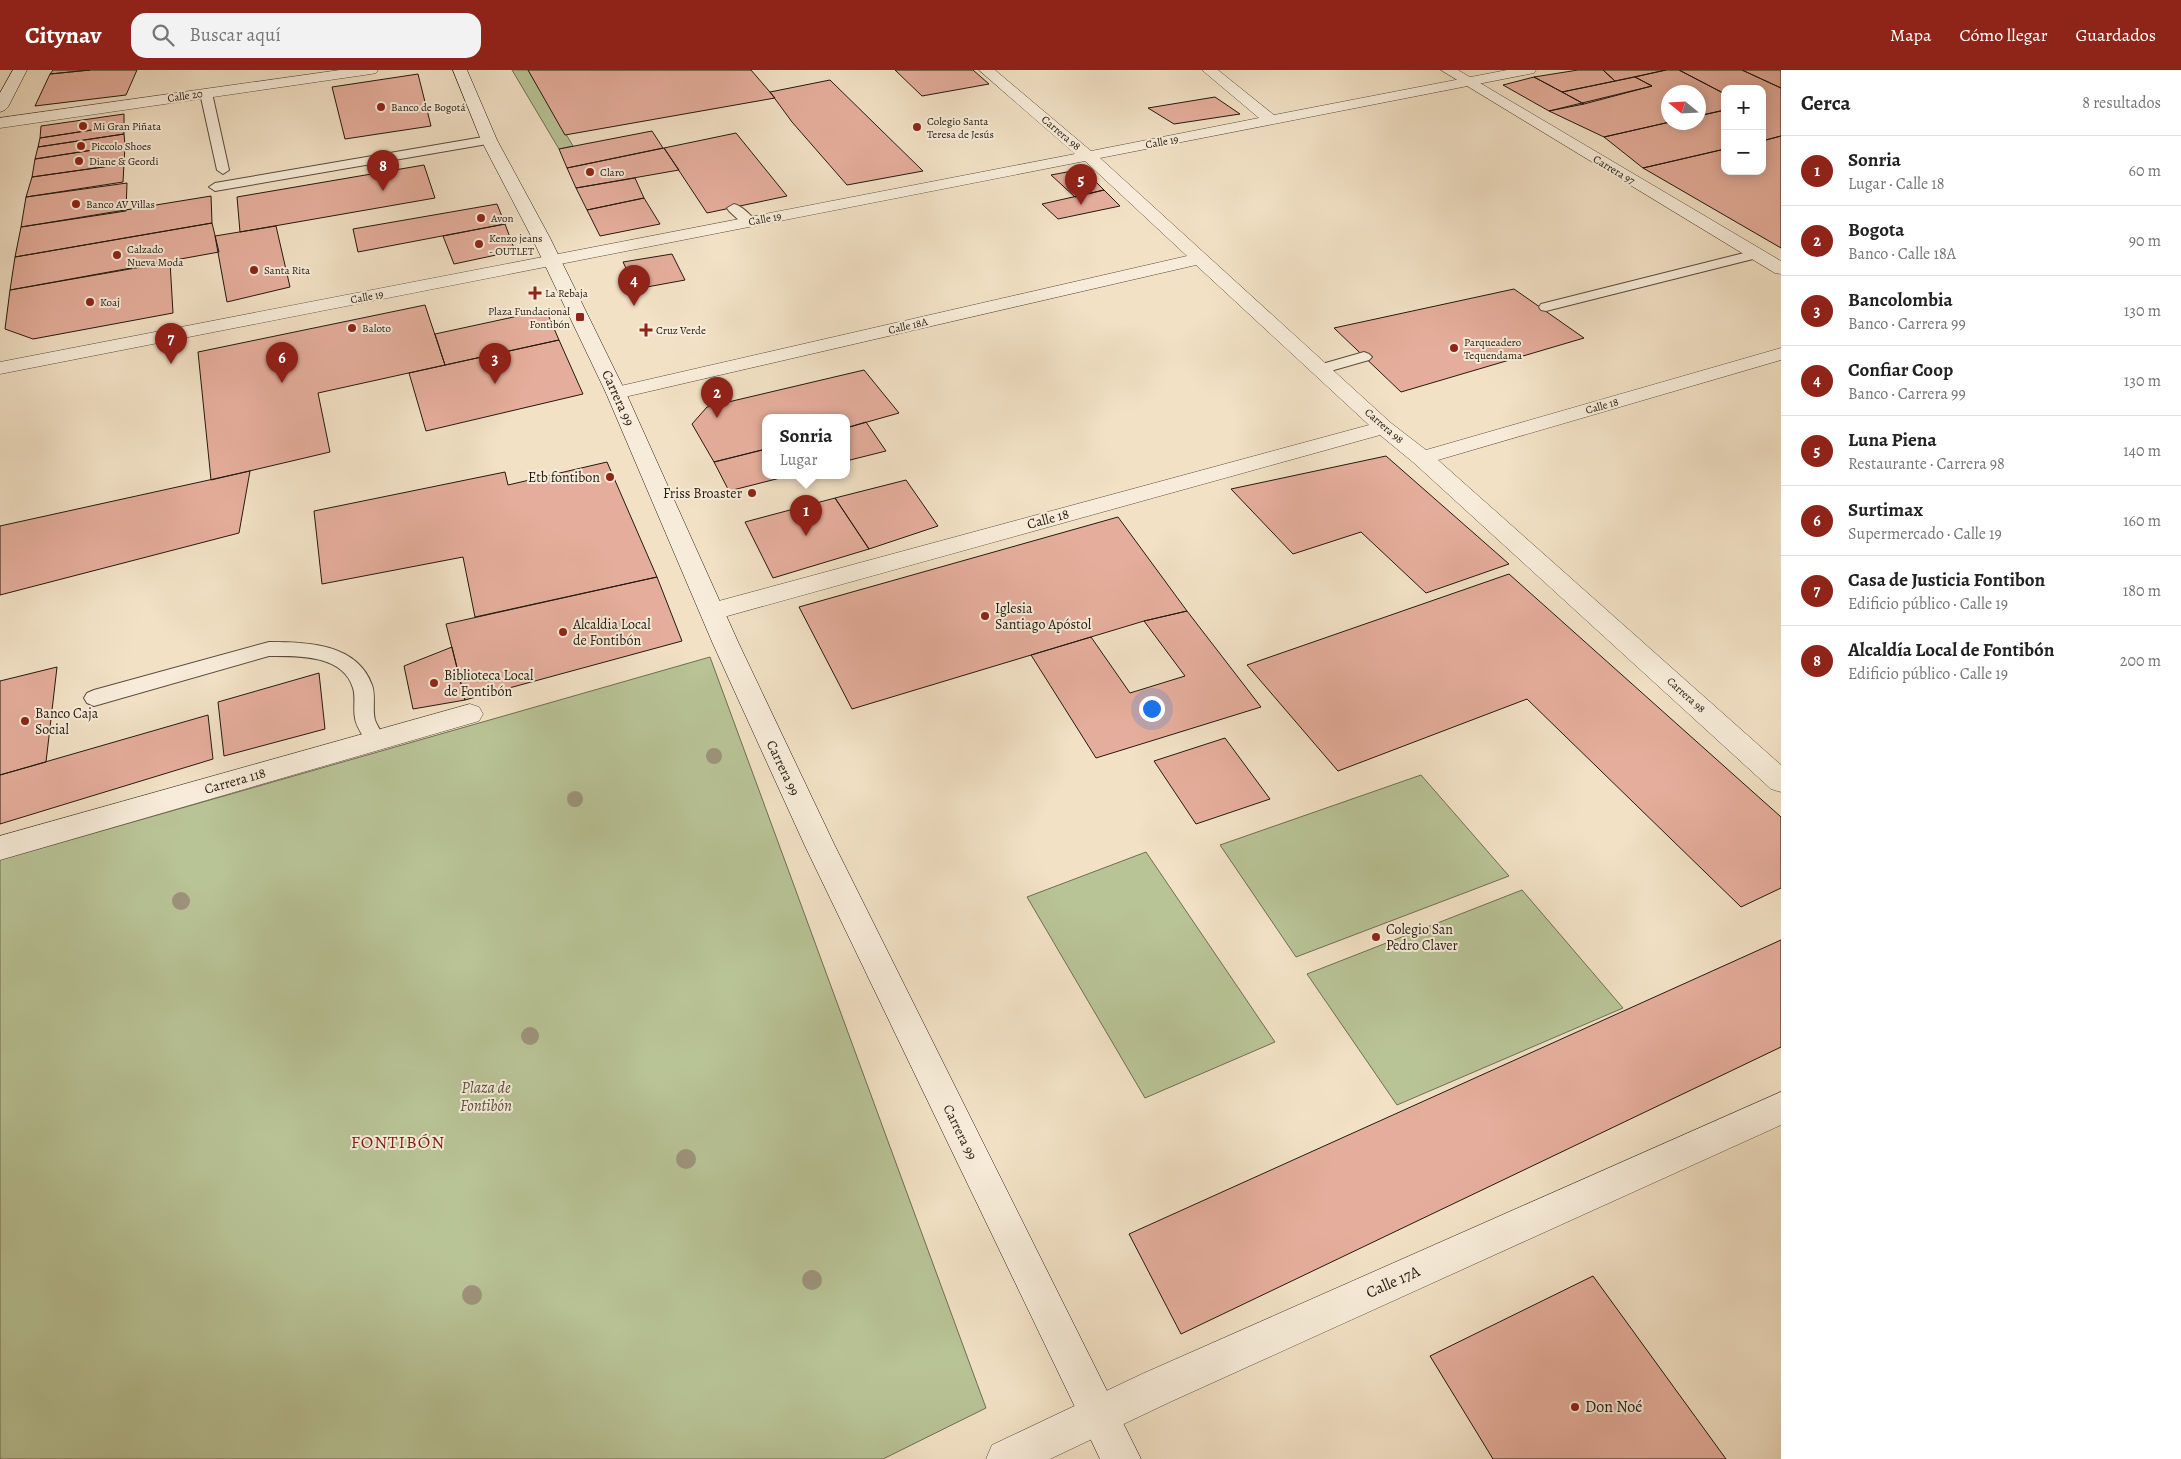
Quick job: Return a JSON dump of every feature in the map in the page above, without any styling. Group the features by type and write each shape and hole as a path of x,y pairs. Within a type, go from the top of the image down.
{"street":[{"path":"0,108 20,70"},
{"name":"Calle 20","path":"0,123 371,70"},
{"name":"Carrera 99","path":"460,70 489,140 552,260 616,393 726,644 820,846 1121,1459"},
{"name":"Carrera 98","path":"986,70 1088,156 1384,427 1422,458 1781,781"},
{"path":"1209,70 1271,120"},
{"name":"Carrera 97","path":"1448,70 1781,269"},
{"name":"Calle 19","path":"0,368 1529,70"},
{"name":"Calle 18A","path":"616,393 1199,259"},
{"name":"Calle 18","path":"1422,458 1781,354"},
{"name":"Calle 18","path":"713,611 1384,427"},
{"name":"Carrera 118","path":"0,848 470,714"},
{"name":"Calle 17A","path":"1006,1459 1100,1414 1781,1108"}],"lane":[{"path":"206,93 223,170"},
{"path":"216,187 489,140"},
{"path":"734,208 749,222"},
{"path":"1546,307 1756,254"},
{"path":"1320,369 1364,356"},
{"path":"94,698 269,649 299,649 326,654 348,664 363,686 364,720 376,740"}],"green space":[{"path":"512,70 528,70 573,146 559,149"},
{"name":"Plaza de Fontibón","path":"710,657 986,1408 883,1459 0,1459 0,860"},
{"path":"1421,775 1509,876 1296,957 1220,845"},
{"path":"1146,852 1275,1042 1145,1098 1027,897"},
{"path":"1522,890 1623,1008 1397,1105 1307,974"}],"building":[{"path":"53,70 90,70 50,74"},
{"path":"90,70 137,70 126,95 35,106 50,74"},
{"path":"528,70 751,70 775,98 565,135"},
{"path":"895,70 973,70 989,84 922,96"},
{"path":"1578,70 1603,70 1615,81 1562,92 1534,77"},
{"path":"1603,70 1666,70 1615,81"},
{"path":"1666,70 1679,70 1721,92 1721,111 1706,114 1706,85 1661,85 1661,124 1604,137 1549,111 1652,86 1635,77"},
{"path":"1679,70 1742,70 1781,88 1781,136 1766,140 1766,85 1721,85 1721,92"},
{"path":"1742,70 1781,70 1781,88"},
{"name":"Banco de Bogotá","path":"418,74 431,126 345,139 332,87"},
{"path":"1534,77 1584,104 1549,111 1503,85"},
{"path":"1635,77 1652,86 1584,104 1562,92"},
{"path":"830,80 923,171 847,185 792,122 770,92"},
{"path":"1215,97 1240,114 1174,124 1148,108"},
{"path":"1721,111 1721,150 1643,168 1604,137 1661,124 1661,130 1706,130 1706,114"},
{"name":"Mi Gran Piñata","path":"124,114 124,125 40,138 41,126"},
{"path":"124,125 124,134 38,147 40,138"},
{"path":"652,131 663,148 567,168 559,149"},
{"path":"736,133 787,196 707,213 664,148"},
{"name":"Piccolo Shoes","path":"124,134 125,145 35,159 38,147"},
{"path":"1781,136 1781,248 1643,168 1721,150 1721,175 1766,175 1766,140"},
{"name":"Diane & Geordi","path":"125,145 124,164 32,177 35,159"},
{"path":"664,148 679,170 576,188 567,168"},
{"path":"124,164 123,182 26,197 32,177"},
{"path":"424,165 435,198 240,232 237,197"},
{"path":"1083,169 1104,190 1075,197 1051,175"},
{"path":"635,178 644,198 587,210 576,188"},
{"name":"Banco AV Villas","path":"127,183 126,211 21,227 26,197"},
{"path":"1104,190 1120,206 1058,219 1042,204"},
{"path":"211,196 212,223 15,257 21,227"},
{"path":"644,198 660,224 600,236 587,210"},
{"path":"497,204 505,224 358,252 353,229"},
{"name":"Calzado Nueva Moda","path":"212,223 219,252 10,290 15,257"},
{"name":"Kenzo jeans - OUTLET","path":"505,224 515,251 454,264 443,236"},
{"name":"Santa Rita","path":"276,226 290,287 227,302 215,236"},
{"path":"672,254 685,280 636,289 623,262"},
{"name":"Koaj","path":"170,262 173,313 33,339 5,329 10,290"},
{"name":"Parqueadero Tequendama","path":"1514,289 1584,338 1401,392 1334,328"},
{"path":"425,305 445,365 318,393 330,452 211,480 198,352"},
{"path":"546,310 559,340 445,365 435,334"},
{"path":"559,340 583,394 426,431 409,373"},
{"path":"864,370 899,413 850,427 850,414 762,414 762,450 714,462 692,424 707,407"},
{"path":"866,422 886,451 850,460 850,427"},
{"path":"762,450 762,479 776,479 729,491 714,462"},
{"path":"1386,456 1509,564 1426,593 1361,532 1293,554 1231,489"},
{"path":"607,462 657,577 475,617 463,557 322,584 314,511 505,472 508,485"},
{"path":"250,471 239,533 0,595 0,526"},
{"path":"906,480 938,526 869,549 835,498"},
{"path":"835,498 869,549 773,578 745,522"},
{"name":"Iglesia Santiago Apóstol","path":"1118,517 1187,611 1144,621 852,709 799,607"},
{"path":"1509,574 1781,817 1781,888 1741,907 1527,699 1338,771 1247,665"},
{"name":"Alcaldia Local de Fontibón","path":"657,577 682,641 465,700 446,624"},
{"path":"1187,611 1261,707 1096,758 1031,655 1091,637 1130,693 1185,676 1144,621"},
{"name":"Biblioteca Local de Fontibón","path":"452,647 465,700 413,709 404,666"},
{"name":"Banco Caja Social","path":"57,667 46,762 0,775 0,681"},
{"path":"319,673 325,729 224,756 218,702"},
{"path":"208,715 213,759 0,824 0,775"},
{"path":"1225,738 1270,799 1196,824 1154,761"},
{"path":"1781,940 1781,1047 1181,1334 1129,1234"},
{"name":"Don Noé","path":"1593,1276 1726,1459 1493,1459 1430,1356"}],"place":[{"name":"Banco de Bogotá","path":"381,107"},
{"name":"Mi Gran Piñata","path":"83,126"},
{"name":"Colegio Santa Teresa de Jesús","path":"917,127"},
{"name":"Piccolo Shoes","path":"81,146"},
{"name":"Diane & Geordi","path":"79,161"},
{"name":"Claro","path":"590,172"},
{"name":"Alcaldía Local de Fontibón","path":"383,191"},
{"name":"Banco AV Villas","path":"76,204"},
{"name":"Luna Piena","path":"1081,205"},
{"name":"Avon","path":"481,218"},
{"name":"Kenzo jeans - OUTLET","path":"479,244"},
{"name":"Calzado Nueva Moda","path":"117,255"},
{"name":"Santa Rita","path":"254,270"},
{"name":"La Rebaja","path":"535,293"},
{"name":"Koaj","path":"90,302"},
{"name":"Confiar Coop","path":"634,306"},
{"name":"Plaza Fundacional Fontibón","path":"580,317"},
{"name":"Baloto","path":"352,328"},
{"name":"Cruz Verde","path":"646,330"},
{"name":"Parqueadero Tequendama","path":"1454,348"},
{"name":"Casa de Justicia Fontibon","path":"171,364"},
{"name":"Surtimax","path":"282,383"},
{"name":"Bancolombia","path":"495,384"},
{"name":"Bogota","path":"717,418"},
{"name":"Etb fontibon","path":"610,477"},
{"name":"Friss Broaster","path":"752,493"},
{"name":"Sonria","path":"806,536"},
{"name":"Iglesia Santiago Apóstol","path":"985,616"},
{"name":"Alcaldia Local de Fontibón","path":"563,632"},
{"name":"Biblioteca Local de Fontibón","path":"434,683"},
{"name":"Banco Caja Social","path":"25,721"},
{"name":"Colegio San Pedro Claver","path":"1376,937"},
{"name":"Don Noé","path":"1575,1407"}],"district":[{"name":"FONTIBÓN","path":"398,1142"}]}
